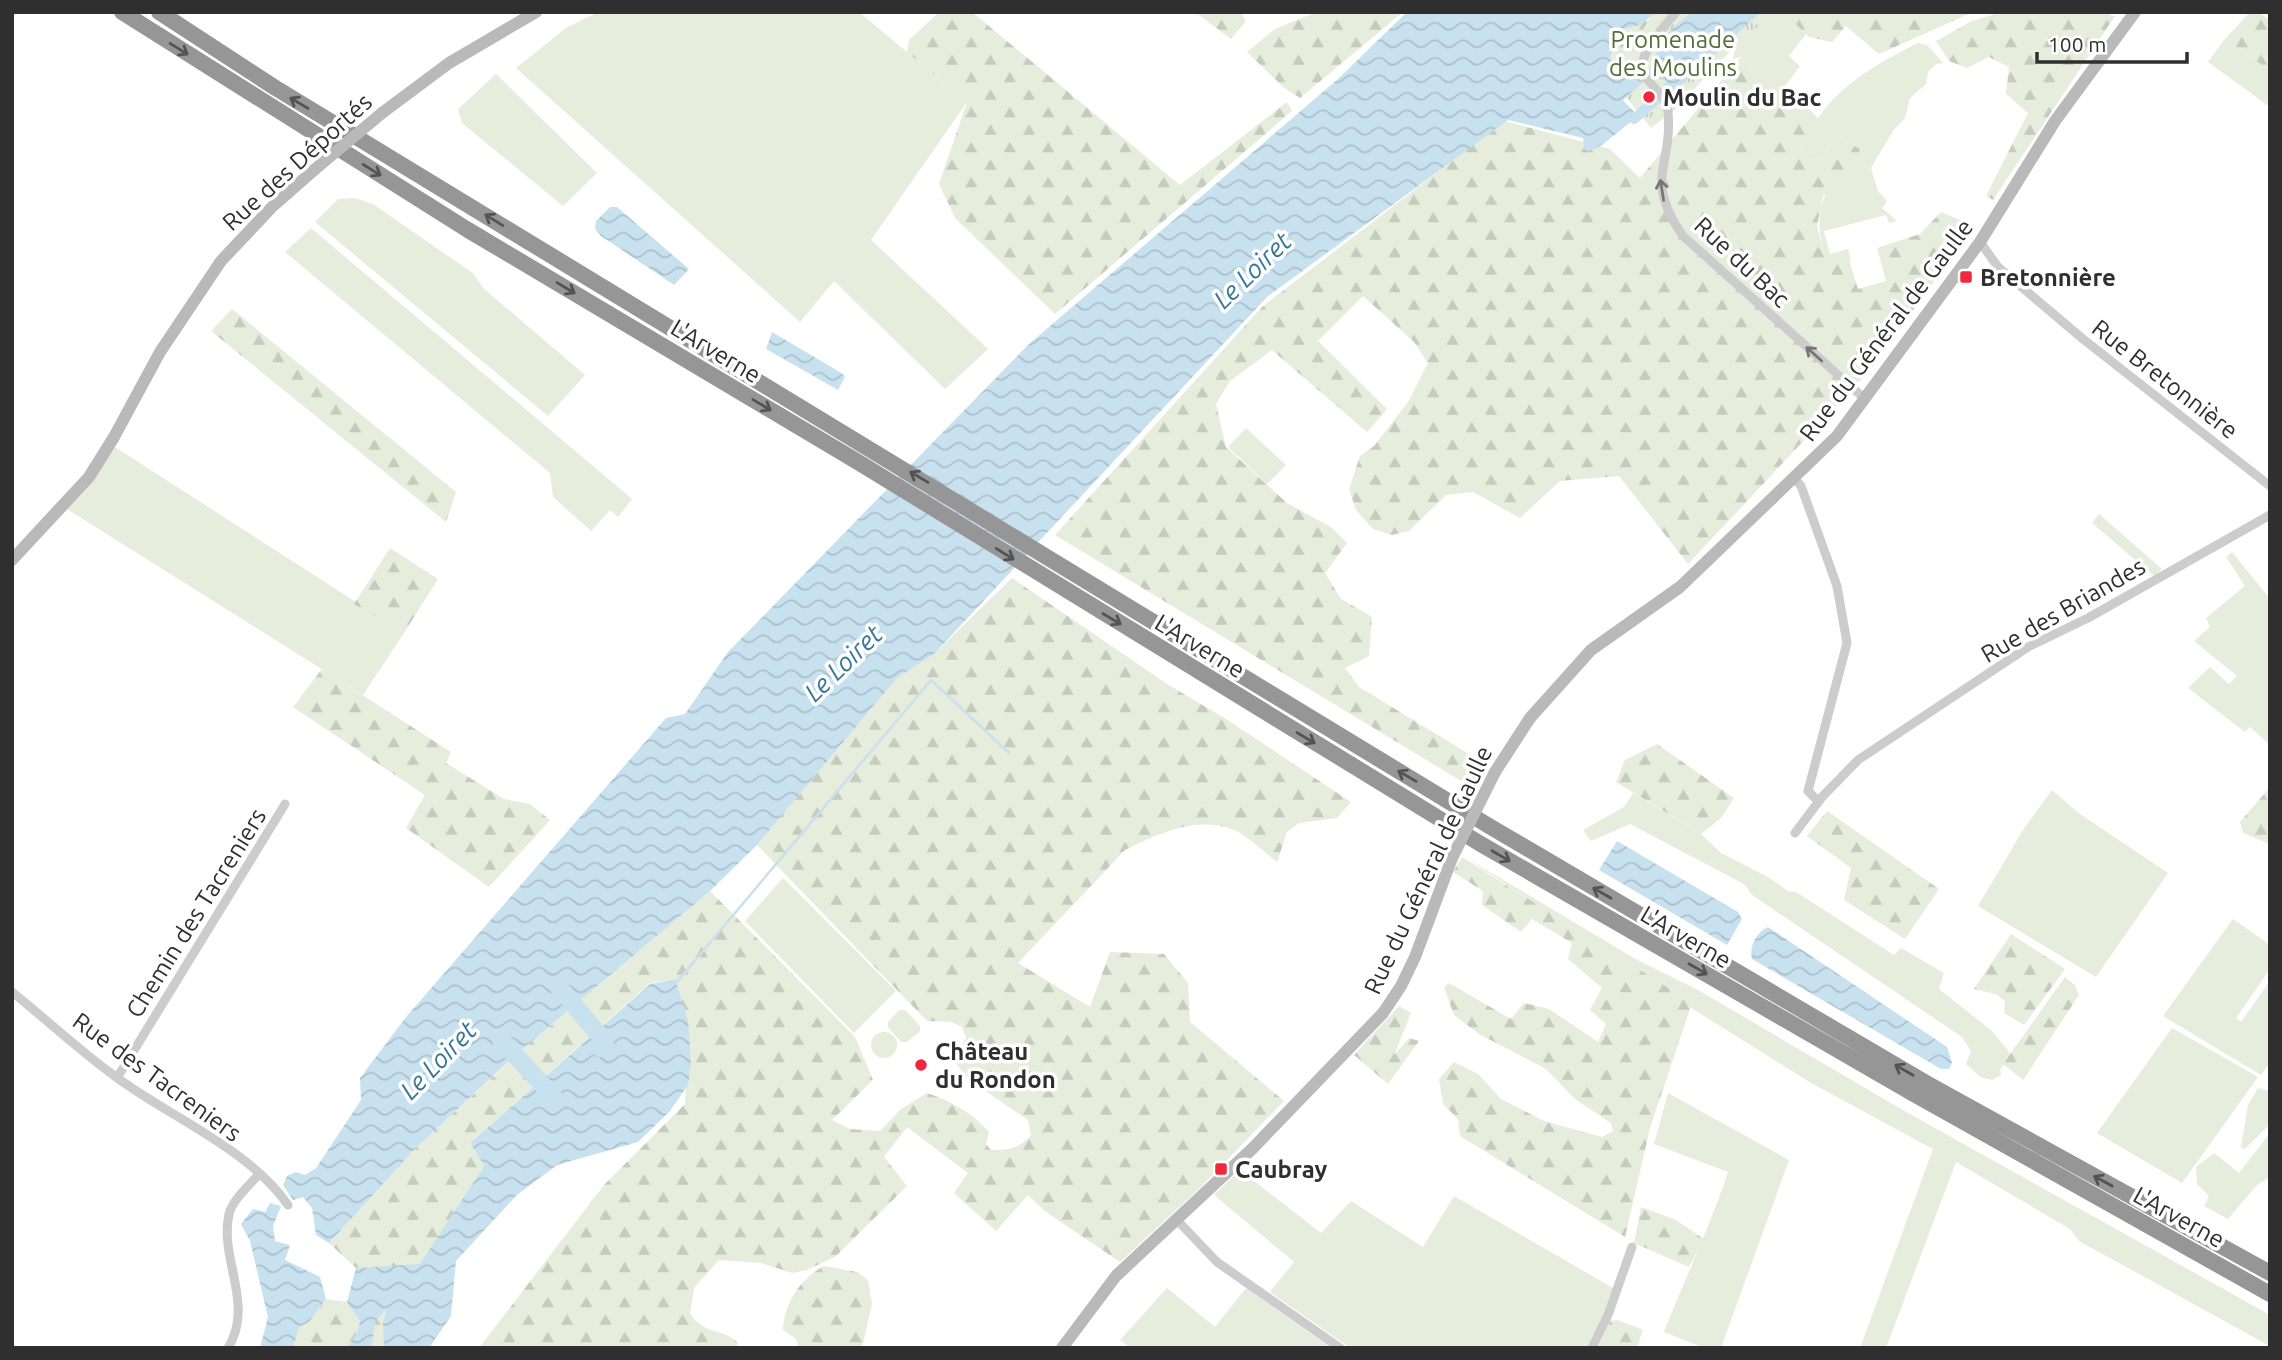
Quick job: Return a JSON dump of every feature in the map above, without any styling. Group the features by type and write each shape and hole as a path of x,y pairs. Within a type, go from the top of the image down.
{"highway":[{"name":"L'Arverne","path":"122,12 468,230 858,462 1479,843 1902,1087 2270,1294"},
{"name":"L'Arverne","path":"159,12 274,88 867,445 1489,826 1914,1076 2270,1273"}],"main road":[{"name":"Rue des Déportés","path":"12,560 89,477 173,330 221,261 273,206 382,113 449,63 536,12"},
{"name":"Rue du Général de Gaulle","path":"1062,1348 1116,1276 1254,1148 1383,1013 1401,986 1415,957 1452,858 1495,772 1531,718 1591,650 1617,629 1680,587 1830,444 1980,242 2055,121 2135,12"}],"street":[{"name":"Rue du Bac","path":"1676,12 1648,50 1643,66 1646,78 1665,100 1668,126 1660,182 1671,219 1683,236 1865,399"},
{"name":"Rue Bretonnière","path":"1980,242 1998,267 2083,340 2270,486"},
{"path":"1795,479 1801,485 1837,586 1847,643 1808,792 1818,801"},
{"name":"Rue des Briandes","path":"1796,833 1818,801 1858,760 2028,647 2088,618 2270,515"},
{"name":"Chemin des Tacreniers","path":"117,1078 285,804"},
{"name":"Rue des Tacreniers","path":"12,992 117,1078 220,1144 279,1193 288,1205"},
{"path":"228,1348 238,1325 240,1304 229,1249 229,1215 234,1203 258,1175"},
{"path":"1176,1219 1217,1262 1340,1348"},
{"path":"1592,1348 1617,1291 1632,1247"}],"green space":[{"path":"598,12 859,12 967,102 871,240 988,349 945,389 834,281 800,322 516,68 566,28"},
{"path":"939,12 972,12 1180,185 1287,102 1292,111 1055,314 955,218 939,184 967,102 907,52 909,40"},
{"path":"1195,12 1244,12 1242,15 1246,21 1231,39"},
{"path":"1317,12 1403,12 1300,98 1283,87 1247,52 1275,29"},
{"name":"Promenade des Moulins","path":"1654,12 1773,12 1718,63 1677,108 1651,128 1626,97 1627,54"},
{"path":"1669,12 1636,71 1618,65 1610,57 1625,29"},
{"path":"1773,12 1783,12 1806,34 1789,56 1800,66 1783,89 1788,93 1796,92 1818,118 1850,84 1918,43 1927,45 1943,63 1936,64 1928,72 1926,84 1910,98 1905,118 1893,131 1871,168 1878,191 1887,201 1882,208 1897,221 1889,223 1886,215 1824,231 1830,254 1848,249 1851,261 1825,260 1820,210 1829,188 1860,149 1836,135 1822,158 1804,159 1801,139 1784,112 1774,87 1741,57 1733,59 1736,43"},
{"path":"1783,12 1973,12 1879,54 1846,26 1832,42 1809,37"},
{"path":"2002,12 2101,12 2115,16 1993,200 1986,196 2028,113 2006,94 2009,67 1989,57 1967,68 1949,61 1936,41 1972,21"},
{"path":"2250,12 2258,12 2270,20 2270,70 2224,40"},
{"path":"2224,40 2270,70 2270,107 2208,62"},
{"path":"1741,57 1774,87 1784,111 1807,109 1815,124 1801,139 1804,159 1822,158 1836,135 1860,149 1849,185 1823,196 1817,226 1825,259 1849,260 1858,289 1886,281 1877,248 1920,234 1941,212 1974,226 1870,370 1688,564 1619,476 1560,481 1520,518 1473,492 1446,495 1409,531 1392,535 1373,529 1356,510 1349,489 1360,456 1374,446 1409,401 1428,363 1414,342 1363,296 1318,341 1387,409 1367,432 1272,350 1230,381 1216,404 1226,447 1287,503 1331,527 1347,543 1325,573 1341,599 1372,617 1369,656 1345,668 1359,687 1487,765 1476,790 1055,535 1262,307 1504,121 1610,149 1640,178"},
{"path":"496,74 597,173 563,206 462,123 458,109"},
{"path":"354,198 373,204 474,274 483,288 585,375 548,416 315,222 338,199"},
{"path":"311,228 632,499 618,517 610,510 591,531 553,497 550,473 285,252"},
{"path":"232,309 456,492 446,522 211,331"},
{"path":"1246,428 1286,465 1267,484 1228,447"},
{"path":"115,447 404,633 363,695 67,509"},
{"path":"2099,514 2162,569 2154,576 2092,523"},
{"path":"390,548 438,579 404,633 354,604"},
{"path":"2232,552 2270,599 2270,745 2250,727 2245,732 2188,688 2210,667 2229,684 2237,676 2194,641 2210,627 2206,618 2245,586 2226,557"},
{"path":"1012,578 1167,684 1226,719 1351,802 1337,818 1299,823 1287,832 1277,862 1244,835 1218,826 1177,829 1125,850 1018,963 1090,1007 1110,952 1164,954 1188,983 1190,1022 1284,1101 1202,1186 1120,1262 1046,1212 1028,1195 996,1231 954,1193 968,1173 907,1127 884,1157 907,1186 835,1257 807,1270 792,1273 761,1263 719,1260 694,1288 690,1314 703,1326 732,1338 738,1343 737,1348 479,1348 604,1185 685,1104 688,1019 674,979 650,983 470,1143 484,1166 420,1265 356,1268 329,1243 416,1148 515,1056 710,891 855,1037 873,1080 832,1120 850,1129 880,1131 901,1109 927,1093 976,1119 989,1132 986,1144 991,1150 1013,1148 1027,1140 1031,1135 1028,1120 968,1079 955,1062 957,1052 966,1038 962,1027 952,1022 927,1021 757,845 897,678 935,653"},
{"path":"322,669 451,752 446,763 504,799 530,804 550,820 489,887 406,828 425,795 293,707"},
{"path":"1657,744 1734,798 1721,818 1701,834 1616,782 1625,760"},
{"path":"2270,787 2270,844 2243,833 2240,822"},
{"path":"2052,790 2080,814 2168,873 2096,977 1978,906 2023,830"},
{"path":"1633,793 1701,834 1721,853 1768,877 1788,891 1796,892 1894,955 1901,948 1944,973 1939,989 1991,1030 2010,1053 2000,1070 2001,1075 1992,1080 1980,1077 1966,1064 1971,1051 1962,1037 1752,895 1744,884 1630,824 1591,841 1583,830 1624,807"},
{"path":"1827,811 1939,889 1905,939 1844,900 1851,868 1807,836"},
{"path":"1462,857 1692,1003 1650,1128 1625,1237 1460,1136 1458,1119 1443,1104 1439,1079 1454,1062 1478,1074 1501,1099 1544,1121 1602,1137 1613,1131 1611,1123 1575,1099 1546,1069 1479,1034 1454,1015 1444,987 1449,983 1511,1019 1524,1003 1549,1009 1598,1042 1606,1024 1590,1010 1602,988 1568,959 1572,943 1532,919 1521,932 1482,905 1483,891 1453,872"},
{"path":"1465,857 1637,960 1698,990 1901,1109 2270,1315 2270,1346 2079,1241 2070,1229 1956,1162 1886,1348 1860,1348 1933,1149 1811,1083 1693,1009"},
{"path":"783,878 896,991 854,1033 745,921"},
{"path":"2233,919 2270,945 2270,969 2236,1018 2241,1022 2270,981 2270,1062 2261,1075 2163,1016"},
{"path":"2011,934 2065,969 2024,1025 2004,1013 2005,1001 1996,994 1974,989"},
{"path":"2065,977 2075,985 2079,995 2023,1080 2003,1064"},
{"path":"1399,1006 1411,1013 1394,1055 1409,1038 1419,1041 1388,1084 1354,1055"},
{"path":"899,1010 905,1010 920,1026 920,1031 907,1042 901,1042 888,1027 888,1022"},
{"path":"2172,1028 2258,1077 2182,1183 2097,1133"},
{"path":"884,1032 893,1036 897,1045 893,1054 884,1058 875,1054 871,1045 875,1036"},
{"path":"2258,1088 2270,1091 2270,1124 2245,1149 2241,1148 2248,1105"},
{"path":"1668,1093 1789,1160 1721,1348 1704,1348 1664,1332 1728,1172 1654,1144"},
{"path":"2270,1133 2270,1177 2257,1185 2228,1219 2204,1206 2209,1196 2197,1184 2196,1167 2214,1153 2239,1173"},
{"path":"1240,1170 1321,1233 1351,1201 1423,1247 1454,1196 1613,1288 1608,1308 1588,1348 1350,1348 1270,1292 1294,1262 1214,1195"},
{"path":"1641,1207 1676,1220 1704,1239 1689,1267 1634,1243"},
{"path":"824,1266 857,1272 868,1280 872,1304 862,1348 799,1348 796,1339 783,1330 787,1310 795,1292 808,1277"},
{"path":"1167,1288 1215,1327 1246,1288 1331,1348 1130,1348 1120,1340"},
{"path":"326,1299 347,1302 360,1322 356,1335 346,1348 293,1348 299,1327 309,1322"},
{"path":"384,1308 388,1308 384,1348 372,1348 375,1322"},
{"path":"1617,1320 1643,1330 1637,1348 1598,1348 1610,1321"}],"water":[{"name":"Le Loiret","path":"1407,12 1656,12 1642,24 1625,29 1610,57 1618,65 1636,71 1642,83 1623,100 1638,116 1602,145 1585,153 1583,138 1508,120 1267,297 934,654 897,678 757,845 710,891 511,1059 416,1148 329,1243 316,1235 312,1208 303,1197 293,1200 283,1185 287,1176 296,1172 305,1175 316,1168 361,1100 360,1078 406,1017 666,718 685,714 728,652 1028,345 1338,79"},
{"path":"1691,12 1761,12 1668,97 1662,89 1666,81 1652,78 1649,72 1665,37"},
{"path":"610,207 617,207 689,269 674,285 601,236 595,229 596,221"},
{"path":"772,332 843,374 845,377 838,390 766,349"},
{"path":"1617,841 1738,912 1742,919 1727,945 1599,870"},
{"path":"1768,927 1947,1047 1952,1063 1949,1069 1941,1069 1752,959 1754,940"},
{"path":"675,979 688,1019 691,1065 688,1085 670,1111 638,1142 557,1165 517,1195 456,1261 451,1316 429,1348 384,1348 383,1322 387,1308 375,1322 372,1348 346,1348 356,1335 360,1322 347,1302 356,1268 420,1264 484,1166 470,1143 650,984"},
{"path":"270,1203 281,1206 273,1226 275,1241 290,1245 285,1260 320,1277 326,1299 309,1322 299,1327 293,1348 260,1348 268,1317 250,1241 241,1224 253,1209 265,1212"}],"waterway":[{"path":"1634,119 1668,89"},
{"path":"676,983 931,680 1009,753"},
{"path":"558,986 605,1042 600,1048"},
{"path":"501,1040 553,1096"}],"place":[{"name":"Moulin du Bac","path":"1649,97"},
{"name":"Bretonnière","path":"1966,277"},
{"name":"Château du Rondon","path":"921,1065"},
{"name":"Caubray","path":"1221,1169"}]}
